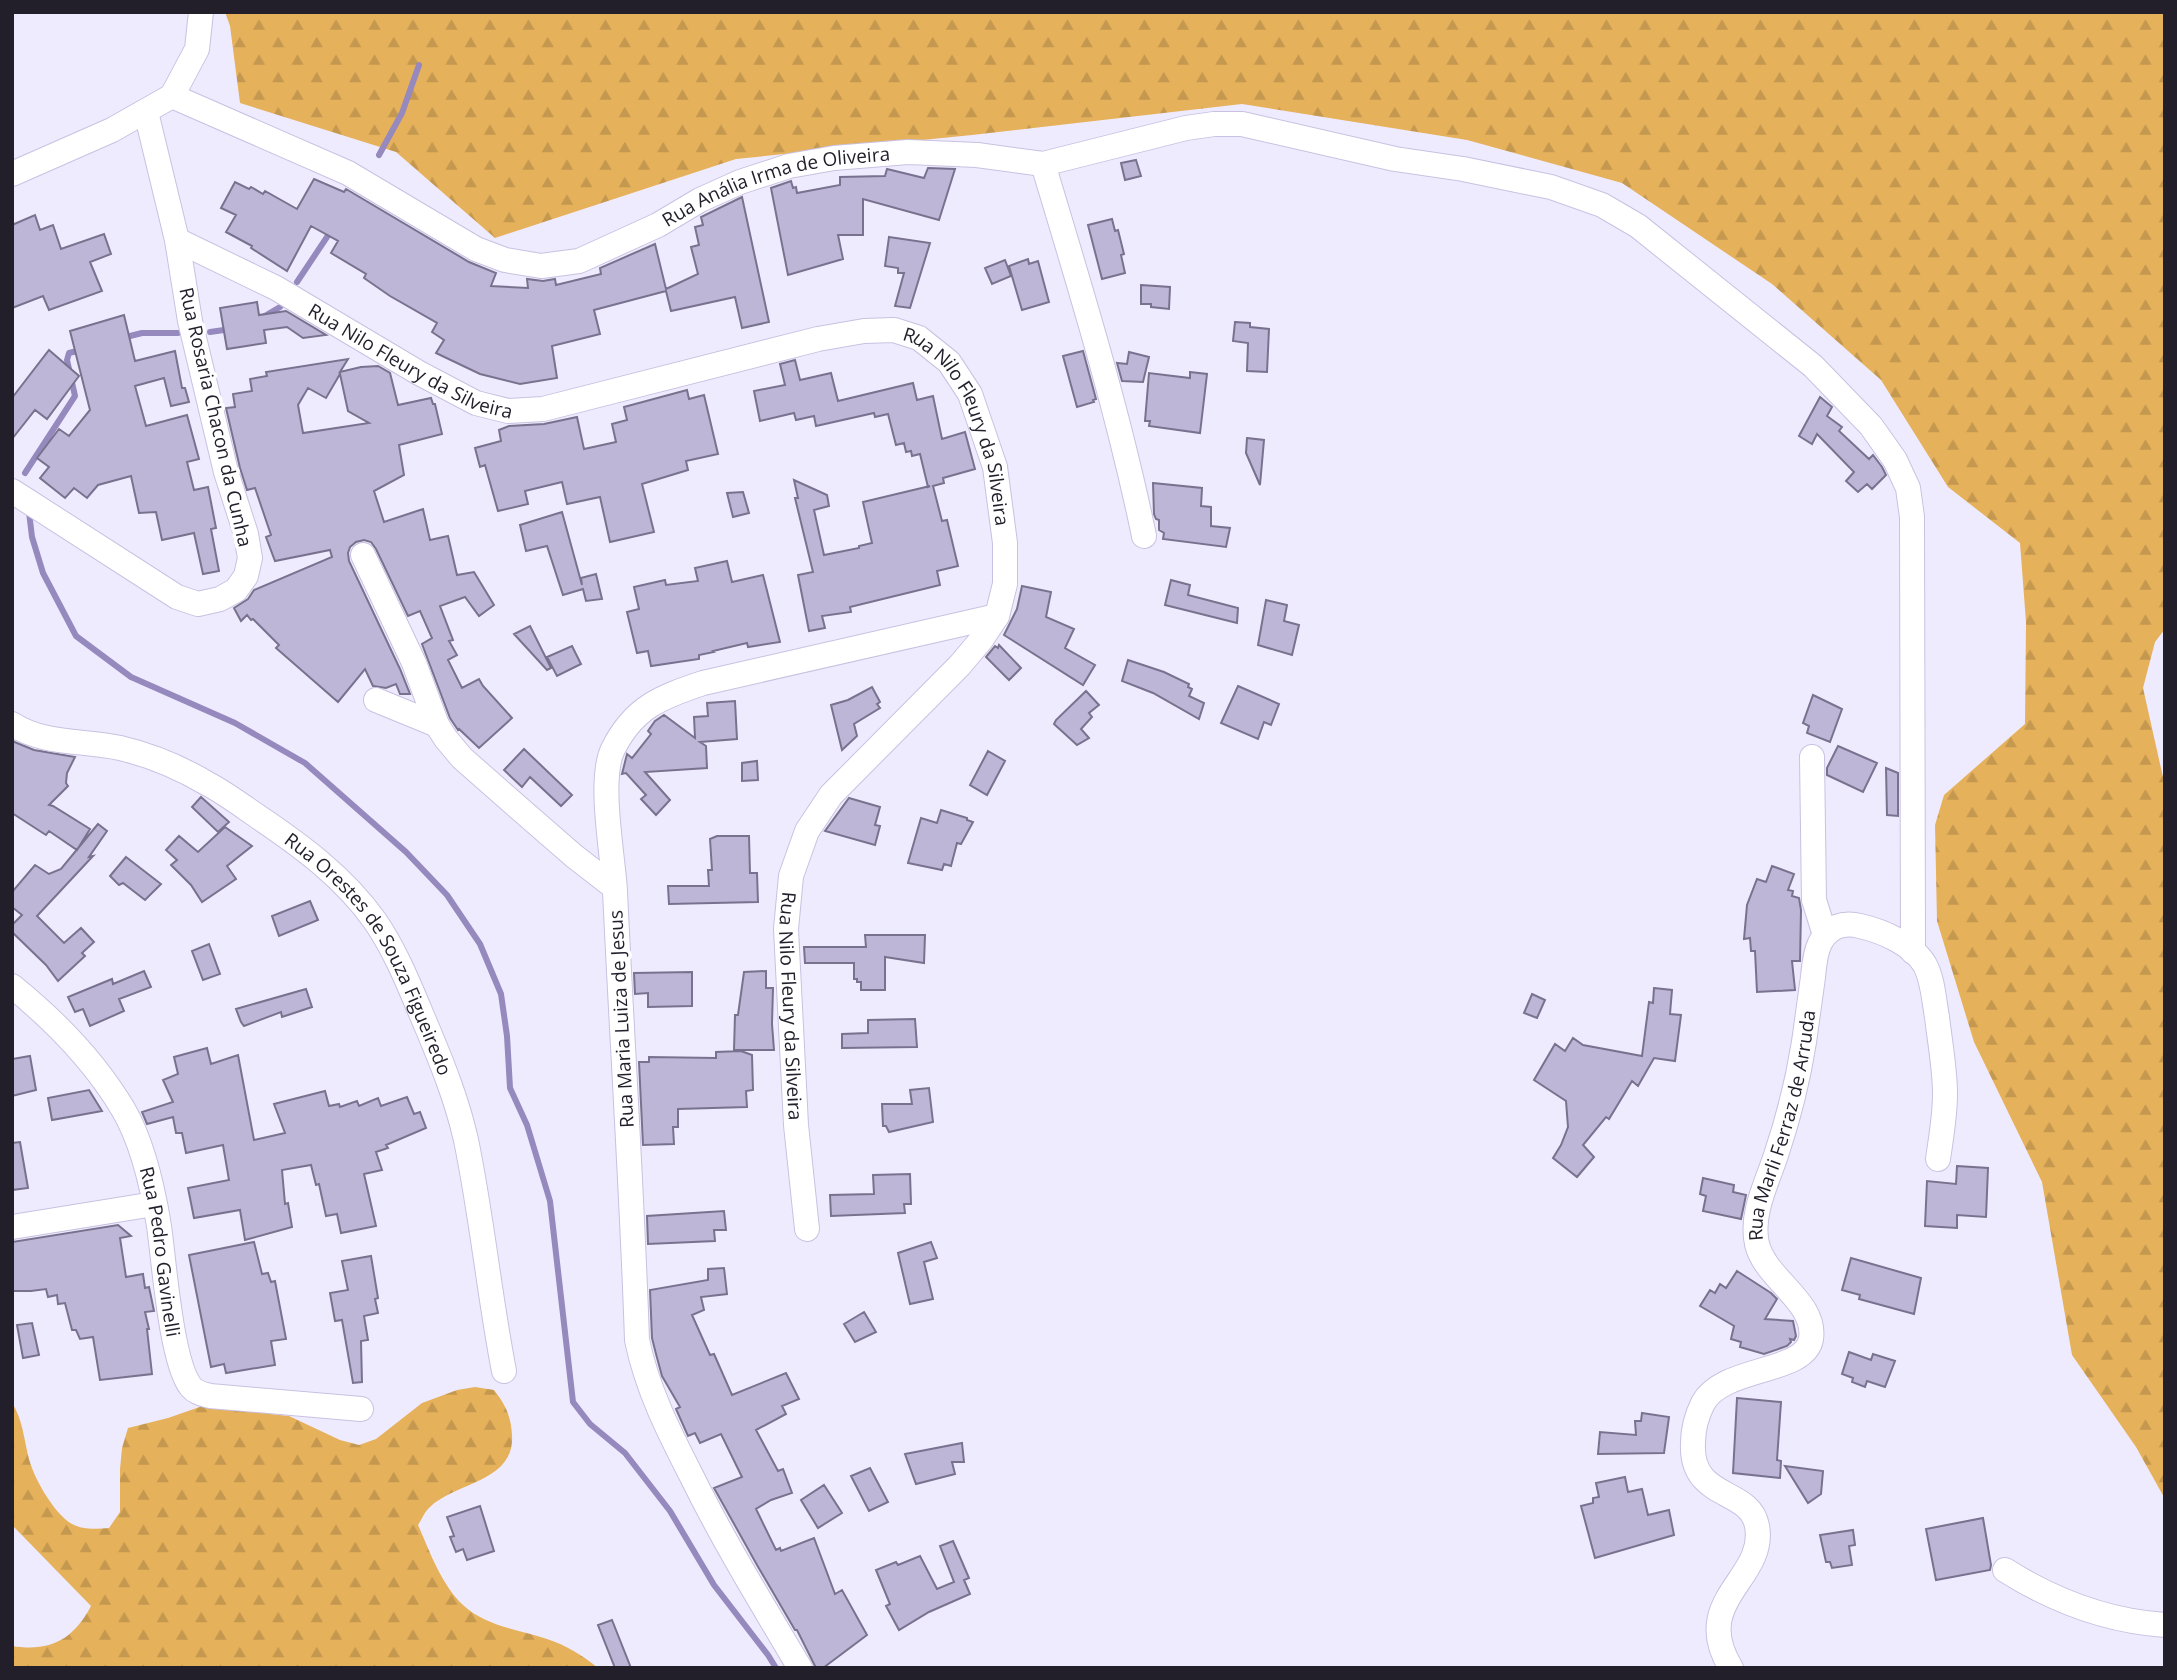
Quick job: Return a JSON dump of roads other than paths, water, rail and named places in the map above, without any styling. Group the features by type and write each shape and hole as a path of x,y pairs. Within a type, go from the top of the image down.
{"street":[{"path":"12,174 112,130 172,96 197,49 201,12"},
{"name":"Rua Anália Irma de Oliveira","path":"172,96 348,173 476,249 505,260 541,266 579,261 658,225 700,200 740,181 789,166 834,158 908,152 978,155 1043,163"},
{"name":"Rua Rosaria Chacon da Cunha","path":"12,491 177,597 198,604 220,599 236,590 246,576 250,558 246,534 226,472 190,321 177,240 146,112"},
{"path":"1144,536 1113,404 1043,163 1186,128 1242,124 1395,159 1551,187 1602,205 1638,226 1813,366 1871,426 1895,460 1908,488 1912,517 1913,952"},
{"name":"Rua Nilo Fleury da Silveira","path":"177,240 276,288 419,373 476,403 508,411 543,409 830,337 864,331 894,330 919,338 949,362 970,394 995,467 1006,543 1005,584 997,616 960,665 831,794 807,831 791,876 786,929 796,1125 807,1229"},
{"path":"363,555 414,663 438,725 462,758 574,856 614,887"},
{"name":"Rua Maria Luiza de Jesus","path":"800,1668 723,1540 664,1423 642,1363 637,1340 614,887 606,786 612,751 634,717 665,696 704,683 997,616"},
{"path":"376,700 438,725"},
{"name":"Rua Orestes de Souza Figueiredo","path":"12,724 60,741 122,748 166,763 208,784 313,856 374,921 392,948 408,981 454,1094 471,1168 504,1371"},
{"path":"1812,757 1814,900 1825,935 1841,925 1852,924 1868,928 1895,939 1913,952 1929,976 1945,1094 1938,1159"},
{"name":"Rua Marli Ferraz de Arruda","path":"1731,1668 1720,1644 1719,1622 1724,1604 1755,1555 1758,1527 1750,1510 1703,1480 1695,1467 1692,1454 1693,1434 1698,1416 1710,1393 1740,1376 1790,1360 1806,1350 1811,1338 1810,1321 1805,1311 1766,1267 1757,1246 1755,1230 1757,1211 1789,1115 1815,964 1819,944 1825,935"},
{"name":"Rua Pedro Gavinelli","path":"12,986 35,1004 101,1078 123,1109 137,1140 158,1222 174,1340 190,1386 211,1396 362,1409"},
{"path":"12,1227 154,1204"},
{"path":"2005,1570 2034,1588 2081,1609 2129,1622 2165,1625"}],"waterway":[{"path":"379,155 402,113 419,65"},
{"path":"297,282 331,231"},
{"path":"263,317 280,307"},
{"path":"210,332 231,329"},
{"path":"122,338 142,333 178,333"},
{"path":"25,473 75,396 67,360 69,353 81,350"},
{"path":"29,512 32,537 43,573 76,636 131,677 235,723 305,763 406,852 447,895 480,944 501,994 510,1088 527,1125 550,1201 573,1402 590,1424 625,1453 670,1511 714,1585 776,1668"}]}
